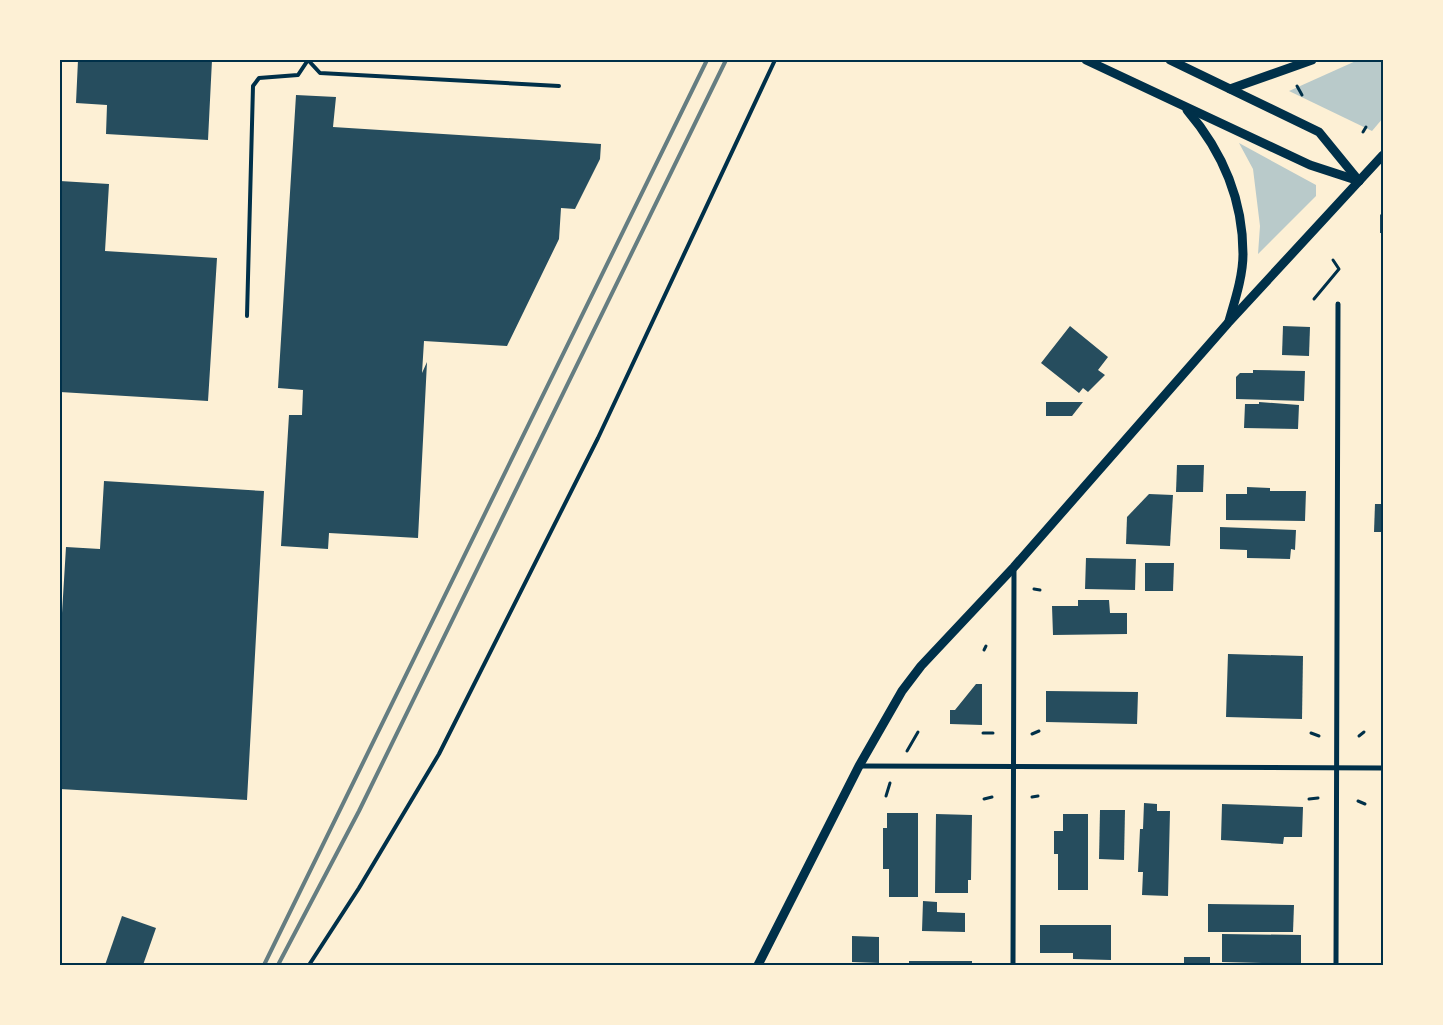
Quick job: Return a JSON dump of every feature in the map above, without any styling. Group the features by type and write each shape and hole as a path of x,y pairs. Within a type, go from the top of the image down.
{"street":[{"path":"1086,60 1310,166 1359,181"},
{"path":"1170,60 1319,132 1359,181"},
{"path":"1230,89 1312,60"},
{"path":"1186,108 1207,133 1227,172 1239,209 1243,254 1238,287 1228,323"},
{"path":"758,965 859,766 902,692 921,666 1014,567 1228,323 1383,154"},
{"path":"1336,965 1338,304"},
{"path":"1012,965 1015,766 1014,567"},
{"path":"859,766 1383,768"}],"lane":[{"path":"246,316 253,86 259,78 298,75 308,60 320,73 559,86"},
{"path":"309,965 359,888 439,754 598,438 775,60"}],"path":[{"path":"1297,86 1302,95"},
{"path":"1363,132 1366,127"},
{"path":"1314,298 1339,270 1333,260"},
{"path":"1034,589 1040,590"},
{"path":"1032,734 1039,731"},
{"path":"911,743 918,732"},
{"path":"1359,736 1364,732"},
{"path":"983,733 993,733"},
{"path":"1311,733 1320,736"},
{"path":"886,796 887,791"},
{"path":"1032,797 1038,796"},
{"path":"984,799 992,797"},
{"path":"1309,798 1318,798"},
{"path":"1358,801 1365,804"}],"shaded area":[{"path":"1358,60 1383,60 1383,118 1372,131 1289,91"},
{"path":"1239,143 1316,185 1316,196 1258,254 1260,226 1253,169"}],"building":[{"path":"78,60 212,60 208,140 106,134 107,105 76,103"},
{"path":"296,95 336,97 333,127 601,144 600,159 575,209 561,208 559,239 507,346 424,341 422,373 427,362 418,538 329,533 328,549 281,546 289,415 302,415 303,390 278,388"},
{"path":"60,181 109,184 105,251 217,258 208,401 60,392"},
{"path":"1383,212 1383,233 1380,233 1380,215"},
{"path":"1070,326 1108,357 1098,370 1105,375 1088,392 1083,388 1079,393 1041,363"},
{"path":"1283,326 1310,327 1309,356 1282,355"},
{"path":"1253,370 1305,371 1304,401 1236,399 1236,377 1240,373 1253,373"},
{"path":"1046,402 1083,402 1072,416 1046,416"},
{"path":"1259,402 1299,405 1298,429 1244,428 1245,404 1259,404"},
{"path":"1177,465 1204,465 1203,492 1176,492"},
{"path":"104,481 264,491 247,800 60,789 60,613 62,613 66,547 100,549"},
{"path":"1247,487 1270,488 1270,491 1306,491 1305,521 1226,520 1226,494 1247,494"},
{"path":"1149,494 1173,495 1170,546 1126,544 1127,517"},
{"path":"1375,504 1383,504 1383,532 1374,532"},
{"path":"1220,527 1296,530 1295,550 1291,549 1290,559 1247,558 1247,550 1220,549"},
{"path":"1086,558 1136,559 1135,590 1085,589"},
{"path":"1145,563 1174,563 1173,591 1145,591"},
{"path":"1078,600 1109,600 1110,613 1127,613 1127,634 1053,635 1052,606 1078,606"},
{"path":"1228,654 1303,656 1302,719 1226,717"},
{"path":"976,684 982,684 982,725 950,724 950,710 955,710"},
{"path":"1046,691 1138,692 1137,724 1046,722"},
{"path":"1144,803 1157,804 1157,811 1170,811 1168,896 1142,895 1143,872 1138,872 1140,829 1143,829"},
{"path":"1222,804 1303,807 1302,837 1284,837 1283,844 1221,840"},
{"path":"1100,810 1125,810 1124,860 1099,859"},
{"path":"887,813 918,813 918,897 889,897 889,869 883,869 883,828 887,828"},
{"path":"936,814 972,815 971,880 968,880 968,893 935,893"},
{"path":"1063,814 1088,814 1088,890 1058,890 1058,854 1054,854 1054,831 1063,831"},
{"path":"923,901 937,902 937,912 965,913 965,932 922,931"},
{"path":"1208,904 1294,905 1293,932 1208,932"},
{"path":"122,916 156,928 143,965 105,965"},
{"path":"1040,925 1111,925 1111,960 1073,959 1073,953 1040,953"},
{"path":"1222,934 1301,935 1301,964 1222,962"},
{"path":"852,936 879,937 879,963 852,962"},
{"path":"1184,957 1210,957 1210,965 1184,965"},
{"path":"909,961 972,961 972,965 909,965"}],"railway":[{"path":"264,965 707,60"},
{"path":"278,965 359,811 726,60"}]}
